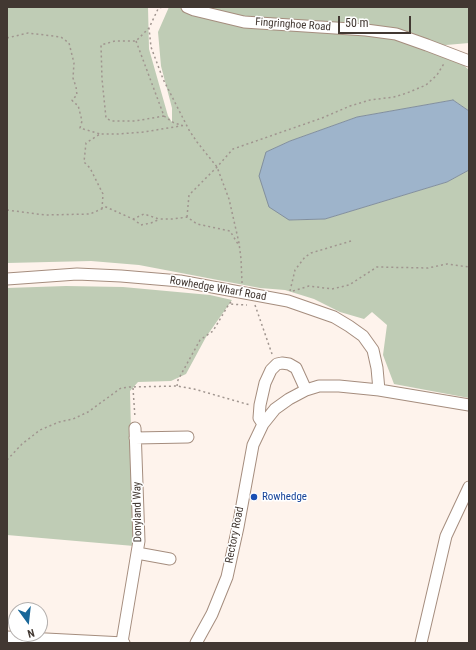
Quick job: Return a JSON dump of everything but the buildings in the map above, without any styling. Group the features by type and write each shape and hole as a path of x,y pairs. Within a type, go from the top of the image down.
{"street":[{"name":"Fingringhoe Road","path":"187,7 244,22 366,30 396,34 469,61"},
{"name":"Rowhedge Wharf Road","path":"7,279 77,274 121,276 180,281 238,291 289,296 334,317 350,326 363,336 373,350 377,368 379,390"},
{"path":"263,424 259,418 265,383 271,370 276,365 282,363 296,368 306,390"},
{"name":"Rectory Road","path":"196,643 212,614 227,577 253,445 263,424 275,409 289,398 319,386 339,386 379,390 469,405"},
{"path":"135,433 188,437"},
{"name":"Donyland Way","path":"123,643 139,541 135,433"},
{"path":"421,643 446,536 469,487"},
{"path":"137,554 170,559"},
{"path":"7,637 123,643"}],"path":[{"path":"162,7 158,9 149,28 136,42 115,41 101,45 102,79 106,118 111,121 135,121 164,116"},
{"path":"149,28 151,47 163,79 186,125 197,142 217,167 228,199 241,259 238,291 213,331 200,340 178,380 177,386"},
{"path":"7,38 28,33 61,38 69,43 74,63 73,78 77,95 72,100 78,105 82,121 80,128 100,134 117,134 144,132 186,125"},
{"path":"136,42 164,116 174,123 183,125"},
{"path":"187,217 189,195 233,149 322,118 350,106 370,100 394,98 426,85 437,75 449,53"},
{"path":"100,134 86,143 84,162 90,168 103,194 102,209"},
{"path":"7,210 45,215 90,214 106,207 133,219 141,225 151,224 161,218"},
{"path":"133,219 144,214 173,219 187,217 197,224 230,231 239,246"},
{"path":"289,296 295,270 305,257 311,253 351,241"},
{"path":"289,296 309,286 332,290 349,285 377,267 428,268 447,264 469,267"},
{"path":"229,304 238,291"},
{"path":"229,304 255,305 276,365"},
{"path":"7,460 22,444 40,430 59,422 73,419 88,412 121,388 177,386 194,389 260,408"},
{"path":"133,387 135,433"}],"green space":[{"path":"7,7 148,7 149,49 168,116 172,122 172,108 161,66 158,32 169,7 469,7 469,43 423,47 459,61 469,70 469,111 453,100 357,117 290,141 266,152 289,220 325,219 447,182 469,170 469,398 394,384 383,355 387,325 372,312 364,319 340,312 314,299 285,290 260,288 139,265 91,261 7,263"},
{"path":"66,286 123,287 210,295 232,300 206,337 186,374 171,381 138,382 130,391 134,546 7,535 7,288"}],"water":[{"path":"453,100 469,111 469,170 447,182 325,219 289,220 269,207 259,176 266,152 290,141 357,117"}],"place":[{"name":"Rowhedge","path":"254,497"}]}
